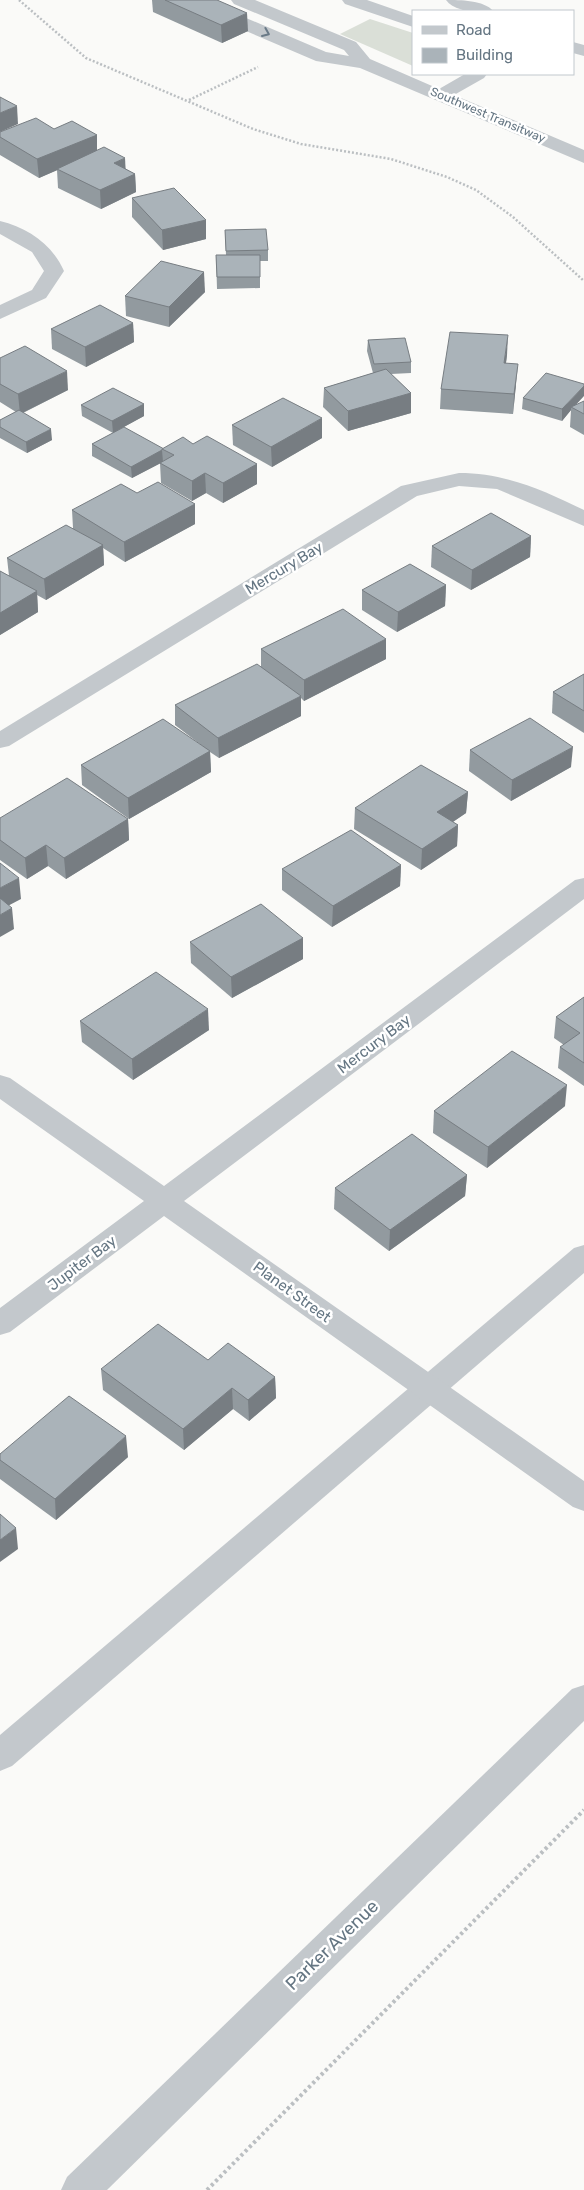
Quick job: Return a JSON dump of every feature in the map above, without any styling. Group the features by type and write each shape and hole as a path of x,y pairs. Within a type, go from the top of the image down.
{"street":[{"name":"Southwest Transitway","path":"189,0 322,57 364,63 584,157"},
{"name":"Southwest Transitway","path":"240,0 350,46 364,63"},
{"path":"351,0 412,22"},
{"path":"455,0 481,10"},
{"path":"441,95 476,75"},
{"path":"0,227 41,247 49,258 54,271 39,294 0,313"},
{"name":"Mercury Bay","path":"0,741 409,491 436,482 467,478 500,481 525,490 584,519"},
{"name":"Mercury Bay","path":"164,1201 584,886"},
{"name":"Planet Street","path":"0,1085 584,1498"},
{"name":"Jupiter Bay","path":"0,1324 164,1201"},
{"path":"0,1756 584,1256"},
{"name":"Parker Avenue","path":"80,2190 584,1699"}],"path":[{"path":"19,0 86,58 253,129 301,144 391,159 447,177 476,190 513,217 584,281"},
{"path":"208,2190 584,1810"}],"shaded area":[{"path":"370,19 412,33 412,66 340,34"}],"building":[{"path":"165,0 217,0 247,13 221,25"},
{"path":"0,97 17,106 0,113"},
{"path":"36,118 54,129 72,121 97,135 37,159 0,137 0,132"},
{"path":"104,147 125,158 114,163 135,174 100,190 57,169"},
{"path":"174,188 206,220 162,230 132,198"},
{"path":"266,229 268,250 226,251 225,230"},
{"path":"216,255 260,255 260,277 217,277"},
{"path":"161,261 204,272 169,307 125,296"},
{"path":"100,305 133,323 85,347 51,329"},
{"path":"450,332 508,335 504,363 518,364 514,394 441,389"},
{"path":"405,338 411,362 374,364 368,340"},
{"path":"25,346 67,371 18,394 0,384 0,358"},
{"path":"386,369 411,393 348,411 324,388"},
{"path":"546,373 584,384 584,386 562,409 523,398"},
{"path":"113,388 144,404 112,421 81,405"},
{"path":"283,398 322,418 271,447 232,425"},
{"path":"584,401 584,414 571,407"},
{"path":"19,410 51,429 26,442 0,427 0,420"},
{"path":"124,427 164,449 131,467 92,444"},
{"path":"207,436 257,464 223,483 205,473 192,481 160,463 174,455 162,449 183,437 193,444"},
{"path":"158,482 195,504 124,542 72,510 121,484 137,493"},
{"path":"491,513 531,536 472,570 432,546"},
{"path":"66,525 103,545 44,579 7,558"},
{"path":"410,564 446,585 398,612 362,590"},
{"path":"0,571 37,591 0,613"},
{"path":"343,609 386,639 304,680 261,649"},
{"path":"257,664 301,696 218,738 175,705"},
{"path":"584,674 584,711 553,692"},
{"path":"530,718 573,747 512,780 470,750"},
{"path":"163,719 210,751 128,798 81,765"},
{"path":"421,765 468,792 437,812 458,825 422,849 355,808"},
{"path":"67,778 128,819 64,858 46,845 25,858 0,840 0,818"},
{"path":"351,830 401,865 333,906 282,869"},
{"path":"0,863 19,878 0,888"},
{"path":"0,898 12,908 0,915"},
{"path":"261,904 303,938 231,977 190,942"},
{"path":"156,972 208,1009 132,1059 80,1021"},
{"path":"584,997 584,1063 560,1047 580,1033 556,1017"},
{"path":"512,1051 567,1085 488,1147 434,1111"},
{"path":"412,1134 467,1175 390,1230 335,1188"},
{"path":"158,1324 208,1360 228,1343 275,1377 248,1400 232,1388 183,1429 101,1369"},
{"path":"69,1396 126,1436 55,1499 0,1460 0,1454"},
{"path":"0,1514 16,1528 0,1540"}]}
